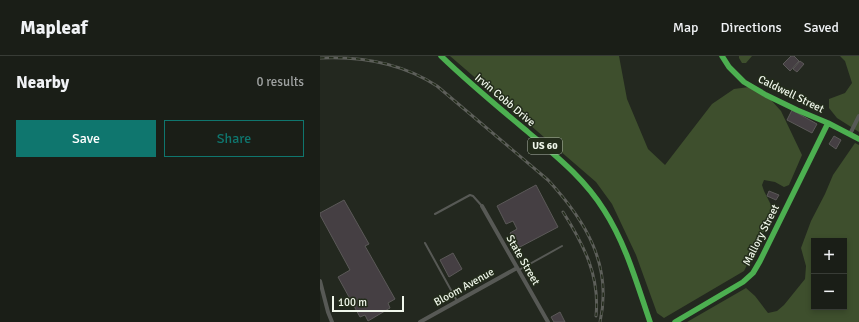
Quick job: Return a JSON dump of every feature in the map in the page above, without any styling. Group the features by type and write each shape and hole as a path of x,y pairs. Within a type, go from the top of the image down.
{"street":[{"name":"Irvin Cobb Drive","path":"441,56 467,81 564,162 584,182 597,198 618,235 650,322"},
{"name":"Caldwell Street","path":"722,56 729,67 744,82 766,95 797,110 828,122 859,139"},
{"path":"850,134 859,116"},
{"name":"Mallory Street","path":"675,322 743,282 754,273 828,122"},
{"name":"State Street","path":"482,206 548,322"},
{"name":"Bloom Avenue","path":"420,322 518,269"},
{"path":"320,281 332,322"}],"lane":[{"path":"435,214 470,195 474,196 482,206"},
{"path":"425,243 458,302"},
{"path":"518,269 562,246"}],"green space":[{"path":"450,56 619,56 627,99 648,149 665,165 712,104 734,89 749,87 771,100 781,111 802,155 789,185 784,187 775,182 764,180 762,185 772,207 771,217 744,271 664,318 657,313 636,255 612,204 596,182"},
{"path":"739,56 752,56 746,63 742,63"},
{"path":"840,56 859,56 859,132 837,118 829,108 829,99 845,93 852,83 845,61"},
{"path":"855,143 859,145 859,322 687,322 746,288 755,296 768,313 777,311 784,305 805,279 806,266 801,248 811,221 833,175"}],"building":[{"path":"791,56 794,56 799,61 790,71 783,64"},
{"path":"800,61 804,64 797,72 793,69"},
{"path":"792,110 817,124 812,133 787,120"},
{"path":"834,136 841,140 836,149 829,144"},
{"path":"536,185 558,227 518,248 510,233 517,229 513,221 506,224 497,206"},
{"path":"769,191 779,195 776,200 767,196"},
{"path":"344,200 369,244 365,246 395,299 388,303 390,308 368,321 365,315 360,317 338,277 350,270 320,215 320,213"},
{"path":"453,253 462,269 449,277 440,260"},
{"path":"560,312 565,322 554,322 551,317"}],"railway":[{"path":"320,58 351,58 366,60 396,67 424,78 437,86 548,180 574,211 593,245 603,281 603,301 600,322"},
{"path":"563,212 578,237 589,261 593,274 597,301 596,316"}],"traffic: fast":[{"path":"441,56 462,76 559,159 579,178 596,198 619,236 636,279 650,322"},
{"path":"722,56 729,67 744,82 766,95 828,123 859,139"},
{"path":"675,322 743,282 753,273 828,123"}]}
